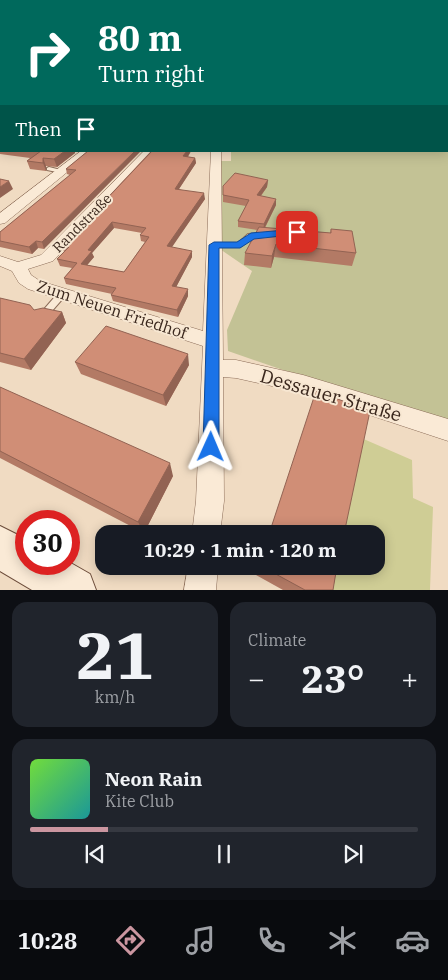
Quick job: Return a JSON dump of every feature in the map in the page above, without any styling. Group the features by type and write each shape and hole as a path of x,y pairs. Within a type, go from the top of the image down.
{"main road":[{"path":"0,546 15,555"},
{"path":"48,575 74,590"}],"street":[{"path":"0,220 56,170 86,152"},
{"name":"Randstraße","path":"18,267 47,258 149,152"},
{"path":"207,525 210,501 216,152"},
{"path":"0,261 18,267"},
{"name":"Zum Neuen Friedhof","path":"18,267 25,279 34,286 212,341"},
{"name":"Dessauer Straße","path":"213,368 236,369 303,384 448,430"},
{"path":"200,590 202,575"}],"lane":[{"path":"214,245 240,245 251,236 278,234"},
{"path":"42,318 62,294"}],"shaded area":[{"path":"231,152 448,152 448,427 228,351 227,330 252,271 214,245 216,161 231,161"},
{"path":"359,437 412,460 413,498 433,507 430,590 326,590 329,575 385,575 385,525 340,525"}],"building":[{"path":"40,152 64,152 54,159 43,158 43,163 27,161"},
{"path":"87,152 134,152 42,242 36,241 29,247 0,241 0,232 76,170 66,169"},
{"path":"151,152 186,152 183,156 195,158 175,189 204,193 167,246 192,251 172,286 188,289 177,310 111,295 116,288 64,278 77,263 57,259 69,247 62,246","holes":["112,222 146,228 140,235 149,237 124,272 81,264 92,251 88,250"]},
{"path":"235,173 268,180 257,195 276,199 264,224 238,221 249,200 223,195 223,186"},
{"path":"0,179 9,181 0,187"},
{"path":"259,227 331,233 331,229 352,231 356,253 276,244 272,256 245,253"},
{"path":"0,298 30,305 34,310 43,308 62,312 24,359 0,353"},
{"path":"106,326 188,354 163,395 75,362"},
{"path":"0,387 170,463 138,522 0,451"},
{"path":"316,391 370,411 346,525 272,525"},
{"path":"278,575 336,575 333,590 305,590"}],"route":[{"path":"211,447 214,245 240,245 251,236 297,232"}]}
